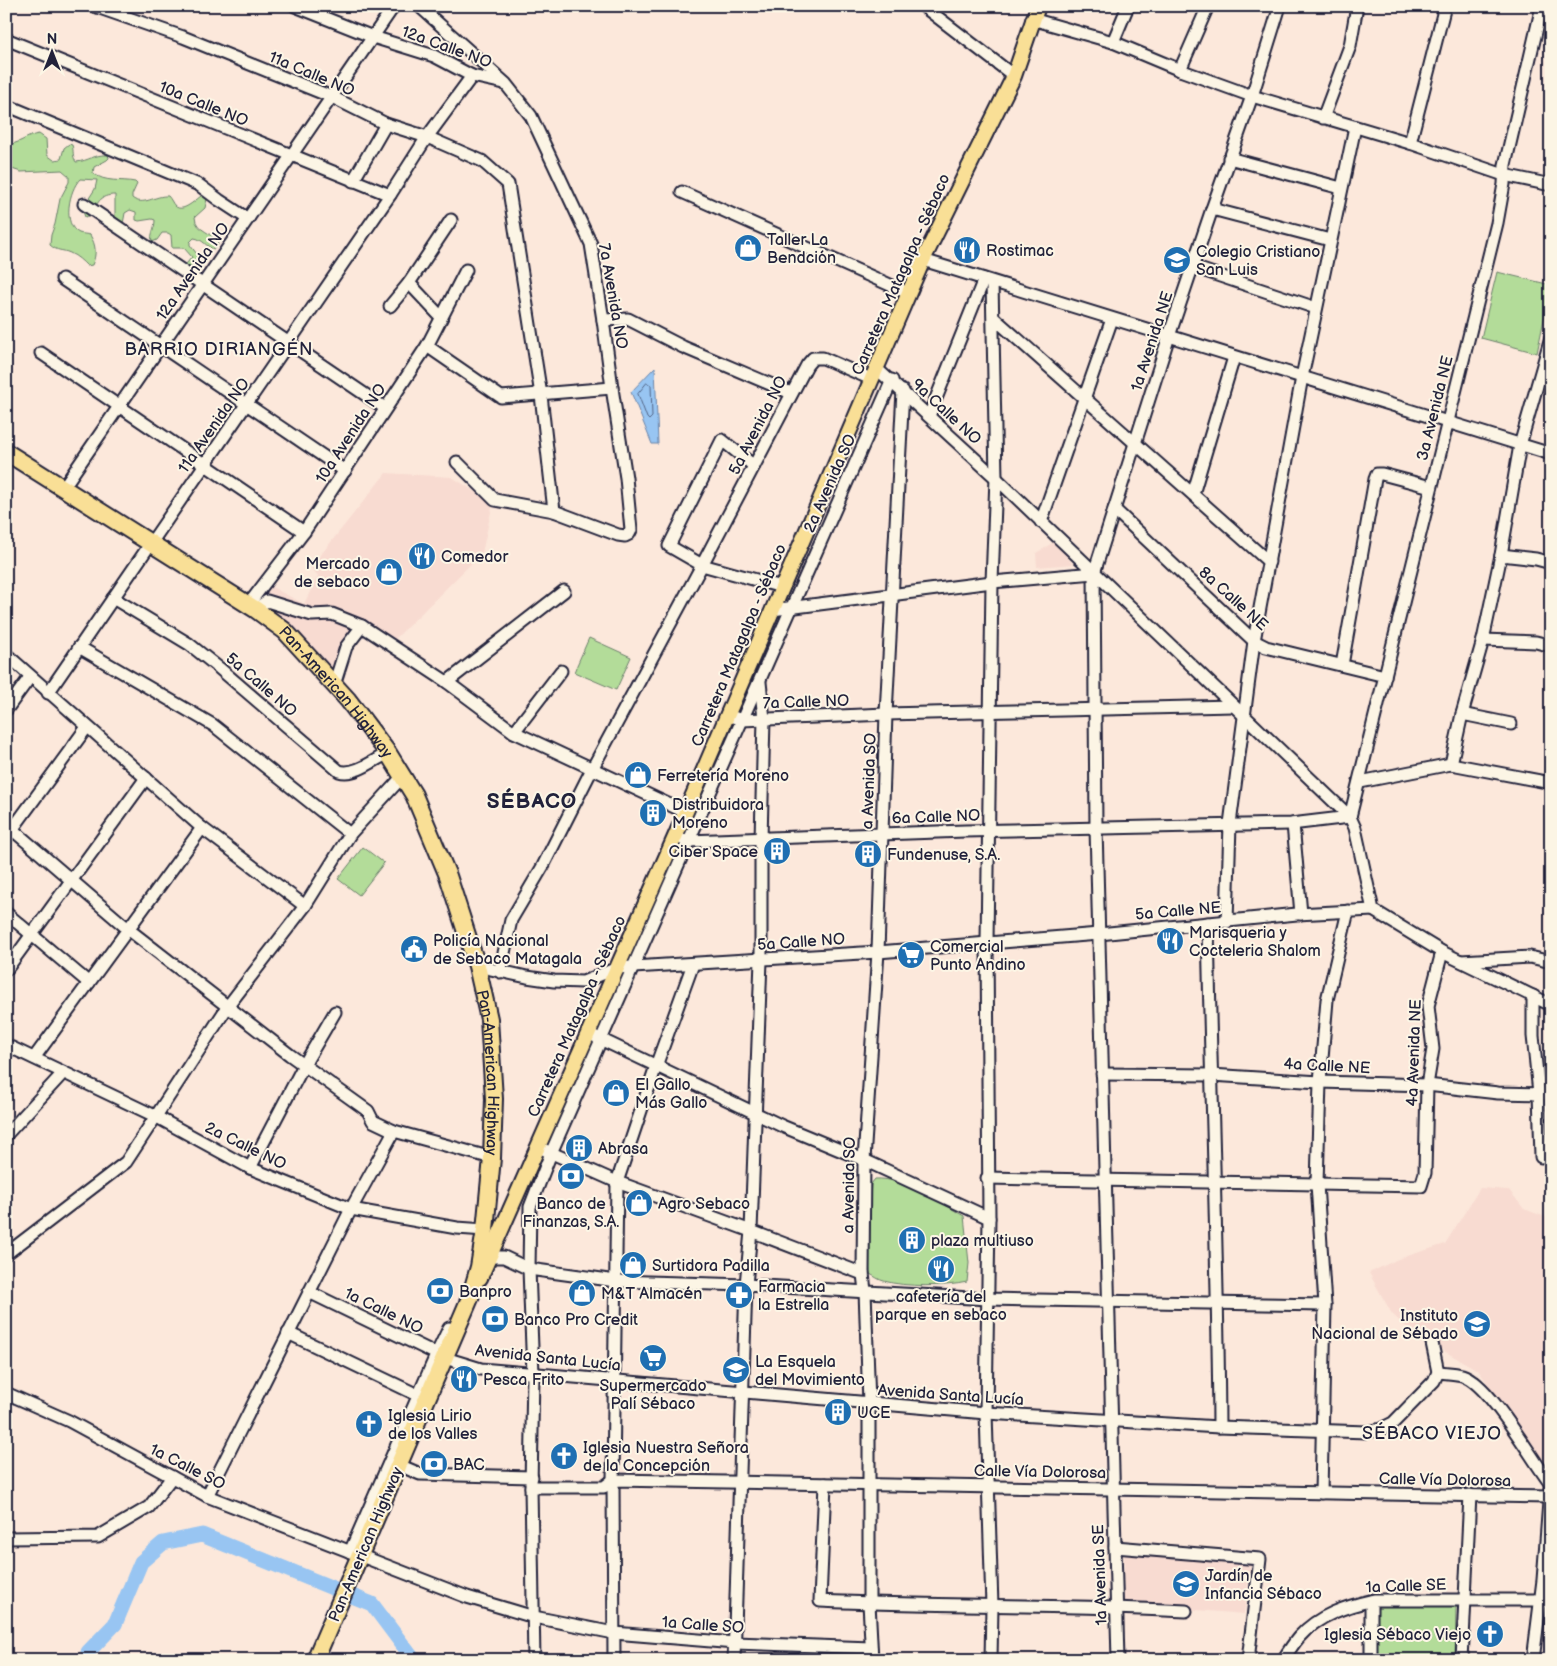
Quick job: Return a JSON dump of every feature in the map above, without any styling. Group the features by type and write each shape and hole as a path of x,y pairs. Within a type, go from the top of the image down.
{"highway":[{"name":"Pan-American Highway","path":"6,452 251,607 285,631 348,700 388,753 414,795 448,876 477,966 489,1019 494,1099 492,1158 485,1230 479,1266 470,1298 441,1356 423,1398 399,1466 356,1558 315,1660"}],"main road":[{"name":"Carretera Matagalpa - Sébaco","path":"470,1298 490,1257 537,1147 595,1036 617,968 908,293 1014,76 1035,13"}],"street":[{"name":"11a Calle NO","path":"94,6 182,37 332,97 386,124 427,137 482,161 508,184 541,395"},
{"name":"12a Calle NO","path":"295,6 373,37 434,56 472,76 505,83"},
{"name":"12a Avenida NO","path":"63,488 394,6"},
{"name":"7a Avenida NO","path":"419,6 505,83 531,116 590,244 604,320 626,478 631,525 629,534 625,536 618,535 554,511"},
{"path":"923,6 1014,76"},
{"path":"1113,42 1128,6"},
{"path":"1180,70 1208,6"},
{"name":"1a Avenida NE","path":"1111,1422 1098,934 1094,709 1094,573 1170,336 1229,158 1252,96 1280,6"},
{"path":"1323,118 1350,46 1357,6"},
{"path":"1410,143 1445,6"},
{"name":"3a Avenida NE","path":"1350,817 1497,223 1504,184 1505,165 1542,6"},
{"path":"1035,13 1252,96 1410,143 1504,175 1551,185"},
{"name":"10a Calle NO","path":"6,39 390,196"},
{"name":"11a Avenida NO","path":"48,693 390,196 427,137 472,76"},
{"path":"6,105 199,185 248,218"},
{"path":"352,180 386,124"},
{"path":"1227,922 1230,824 1254,641 1270,562 1302,377 1355,127"},
{"path":"1229,158 1341,188"},
{"path":"682,192 908,293"},
{"path":"84,204 384,408"},
{"path":"1212,209 1330,240"},
{"path":"390,306 409,283 452,220"},
{"path":"923,260 1551,454"},
{"path":"1193,267 1316,308"},
{"name":"10a Avenida NO","path":"251,607 345,471 384,408 426,346 466,270"},
{"path":"62,279 345,471"},
{"path":"988,280 994,318 996,478 989,712 987,942 987,1178 989,1218 986,1413 992,1606 991,1660"},
{"path":"929,416 988,280"},
{"path":"409,283 441,317"},
{"path":"994,318 1270,562"},
{"path":"604,320 628,319 683,347 791,393"},
{"path":"1041,522 1112,319"},
{"path":"1451,764 1501,555 1520,445 1551,337"},
{"path":"426,346 501,397 612,388"},
{"path":"41,353 304,532"},
{"path":"1193,494 1234,357"},
{"name":"5a Avenida NO","path":"500,972 511,920 543,866 592,769 702,565 806,365 813,358 823,358 874,374"},
{"name":"9a Calle NO","path":"874,374 892,380 1350,817"},
{"name":"2a Avenida SO","path":"534,1660 533,1374 529,1269 530,1207 595,1036 633,967 892,380"},
{"name":"a Avenida SO","path":"872,1654 869,1603 868,1404 865,1291 862,1274 864,1160 878,952 886,714 903,391"},
{"path":"457,462 495,500 554,511 541,395"},
{"path":"754,466 722,440 669,546 702,565 782,587"},
{"path":"1342,665 1374,479 1377,474 1431,487"},
{"name":"8a Calle NE","path":"1114,509 1254,641 1266,647 1386,676"},
{"path":"1501,555 1536,559 1551,564"},
{"path":"772,610 992,582 1094,573"},
{"path":"446,682 564,591"},
{"name":"5a Calle NO","path":"113,598 189,644 339,771 345,773 352,772 388,753"},
{"path":"251,607 267,601 312,615 332,614 362,626 446,682 514,732 685,812"},
{"path":"334,685 346,647 362,626"},
{"path":"1482,640 1536,642 1551,646"},
{"path":"79,647 213,725 350,834"},
{"path":"6,654 202,828 305,906"},
{"path":"514,732 561,671"},
{"path":"6,710 30,677"},
{"path":"734,1660 746,1285 751,1231 761,960 761,839 764,719 760,682"},
{"name":"7a Calle NO","path":"727,715 742,720 886,714 1233,706"},
{"path":"1462,714 1511,724"},
{"path":"87,727 8,831 72,880 128,929 304,1065 368,1111 373,1121 394,1131 492,1158"},
{"path":"1360,782 1451,764 1551,783"},
{"path":"6,1254 126,1162 228,1006 305,906 350,834 402,776"},
{"path":"6,970 146,778"},
{"path":"1350,817 1355,828 1373,910 1442,952 1551,1005"},
{"name":"6a Calle NO","path":"674,837 688,841 989,830 1293,824 1350,817"},
{"path":"1293,824 1301,914"},
{"path":"34,1058 202,828"},
{"name":"5a Calle NE","path":"987,942 1098,934 1301,914 1373,910"},
{"path":"1321,1493 1325,1305 1317,1184 1320,1082 1327,1000 1348,911"},
{"path":"6,913 89,983"},
{"path":"1208,923 1218,1303 1219,1427"},
{"name":"5a Calle NO","path":"477,966 554,981 584,982 617,968 878,952 987,942"},
{"name":"4a Avenida NE","path":"1317,1184 1421,1186 1425,1173 1426,1085 1433,1049 1428,1006 1442,952"},
{"path":"1459,961 1530,957 1551,962"},
{"path":"614,1660 613,1480 616,1380 617,1182 693,964"},
{"path":"1533,996 1533,1036 1545,1094 1541,1157"},
{"path":"250,1168 304,1065 335,1012"},
{"path":"595,1036 755,1113 864,1160 989,1218"},
{"name":"2a Calle NO","path":"6,1045 155,1116 250,1168 351,1209 457,1228 485,1230"},
{"path":"6,1135 63,1073"},
{"name":"4a Calle NE","path":"1102,1074 1211,1075 1320,1082 1426,1085 1498,1093 1545,1094"},
{"path":"207,1496 351,1209 394,1131"},
{"path":"537,1147 617,1182 862,1274"},
{"path":"987,1178 1317,1184"},
{"path":"490,1257 504,1257 529,1269 616,1281 746,1285 988,1299 1325,1305"},
{"name":"1a Calle NO","path":"309,1292 441,1356"},
{"path":"288,1333 423,1398 356,1558"},
{"path":"1432,1343 1438,1372 1463,1375 1480,1386 1507,1419 1535,1464 1550,1479 1546,1600 1533,1660"},
{"name":"Avenida Santa Lucía","path":"441,1356 481,1369 868,1404 1111,1422 1368,1432 1393,1424 1434,1381 1438,1372"},
{"name":"1a Calle SO","path":"6,1393 69,1421 207,1496 356,1558 467,1597 534,1616 614,1634 872,1654"},
{"path":"1111,1422 1113,1489"},
{"name":"Calle Vía Dolorosa","path":"399,1466 420,1474 604,1487 613,1480 1550,1497"},
{"path":"6,1538 98,1536 149,1507 172,1477"},
{"path":"825,1484 820,1601 992,1606 1116,1607 1186,1611"},
{"name":"1a Avenida SE","path":"1113,1489 1118,1660"},
{"path":"1462,1660 1470,1495"},
{"path":"1115,1547 1260,1559 1248,1660"},
{"name":"1a Calle SE","path":"1283,1660 1299,1637 1314,1623 1334,1612 1357,1604 1371,1601 1546,1600"},
{"path":"1371,1601 1371,1660"}],"shaded area":[{"name":"Mercado de sebaco","path":"386,473 452,477 493,503 482,553 389,645 362,621 336,678 253,603 266,584 304,604 318,576 311,567"},
{"path":"1054,542 1073,564 1037,567 1036,553"},
{"name":"Instituto Nacional de Sébado","path":"1480,1188 1509,1190 1524,1209 1551,1219 1551,1413 1545,1465 1478,1370 1415,1335 1392,1314 1369,1273 1398,1259 1445,1244"},
{"name":"Jardín de Infancia Sébaco","path":"1124,1551 1251,1563 1244,1614 1124,1604"}],"green space":[{"path":"39,134 46,139 47,155 54,160 61,159 64,148 69,144 72,145 76,162 108,155 109,158 107,160 94,167 93,173 103,178 135,182 137,184 132,198 136,200 145,201 168,196 175,206 182,208 204,194 207,199 205,208 195,217 196,222 198,226 214,237 218,245 214,249 194,238 190,245 200,258 196,266 186,267 186,264 192,257 184,248 172,248 171,235 162,233 157,240 152,242 155,220 136,220 136,212 130,210 125,213 123,224 115,218 115,195 102,198 91,215 85,217 82,209 95,189 97,180 80,179 70,199 70,223 79,233 90,235 95,246 94,261 92,265 87,266 73,254 57,250 50,245 51,235 60,199 69,182 69,176 62,170 21,172 6,167 6,144"},
{"path":"1497,272 1551,285 1537,353 1481,338"},
{"path":"589,638 631,657 616,690 574,672"},
{"path":"363,847 384,863 359,895 338,879"},
{"path":"875,1179 886,1179 909,1186 964,1216 969,1263 967,1282 914,1285 892,1283 870,1274 867,1241 871,1184"},
{"path":"1375,1605 1456,1605 1455,1660 1374,1660"}],"water":[{"path":"655,367 658,444 652,444 631,392"}],"waterway":[{"path":"88,1660 88,1652 115,1624 141,1562 163,1543 202,1535 372,1604 414,1660"}],"place":[{"name":"Taller La Bendción","path":"748,248"},
{"name":"Rostimac","path":"967,250"},
{"name":"Colegio Cristiano San Luis","path":"1177,260"},
{"name":"Comedor","path":"422,556"},
{"name":"Mercado de sebaco","path":"389,572"},
{"name":"Ferretería Moreno","path":"638,775"},
{"name":"Distribuidora Moreno","path":"653,813"},
{"name":"Ciber Space","path":"777,851"},
{"name":"Fundenuse, S.A.","path":"868,854"},
{"name":"Marisqueria y Cocteleria Shalom","path":"1170,941"},
{"name":"Policía Nacional de Sebaco Matagala","path":"414,949"},
{"name":"Comercial Punto Andino","path":"911,955"},
{"name":"El Gallo Más Gallo","path":"616,1093"},
{"name":"Abrasa","path":"579,1148"},
{"name":"Banco de Finanzas, S.A.","path":"571,1176"},
{"name":"Agro Sebaco","path":"639,1203"},
{"name":"plaza multiuso","path":"912,1240"},
{"name":"Surtidora Padilla","path":"633,1265"},
{"name":"cafetería del parque en sebaco","path":"941,1269"},
{"name":"Banpro","path":"440,1291"},
{"name":"M&T Almacén","path":"582,1293"},
{"name":"Farmacia la Estrella","path":"739,1295"},
{"name":"Banco Pro Credit","path":"495,1319"},
{"name":"Instituto Nacional de Sébado","path":"1477,1324"},
{"name":"Supermercado Palí Sébaco","path":"653,1358"},
{"name":"La Esquela del Movimiento","path":"736,1370"},
{"name":"Pesca Frito","path":"464,1379"},
{"name":"UCE","path":"838,1412"},
{"name":"Iglesia Lirio de los Valles","path":"369,1424"},
{"name":"Iglesia Nuestra Señora de la Concepción","path":"564,1456"},
{"name":"BAC","path":"434,1464"},
{"name":"Jardín de Infancia Sébaco","path":"1186,1584"},
{"name":"Iglesia Sébaco Viejo","path":"1490,1634"}],"district":[{"name":"BARRIO DIRIANGÉN","path":"219,349"},
{"name":"SÉBACO","path":"532,801"},
{"name":"SÉBACO VIEJO","path":"1432,1433"}]}
